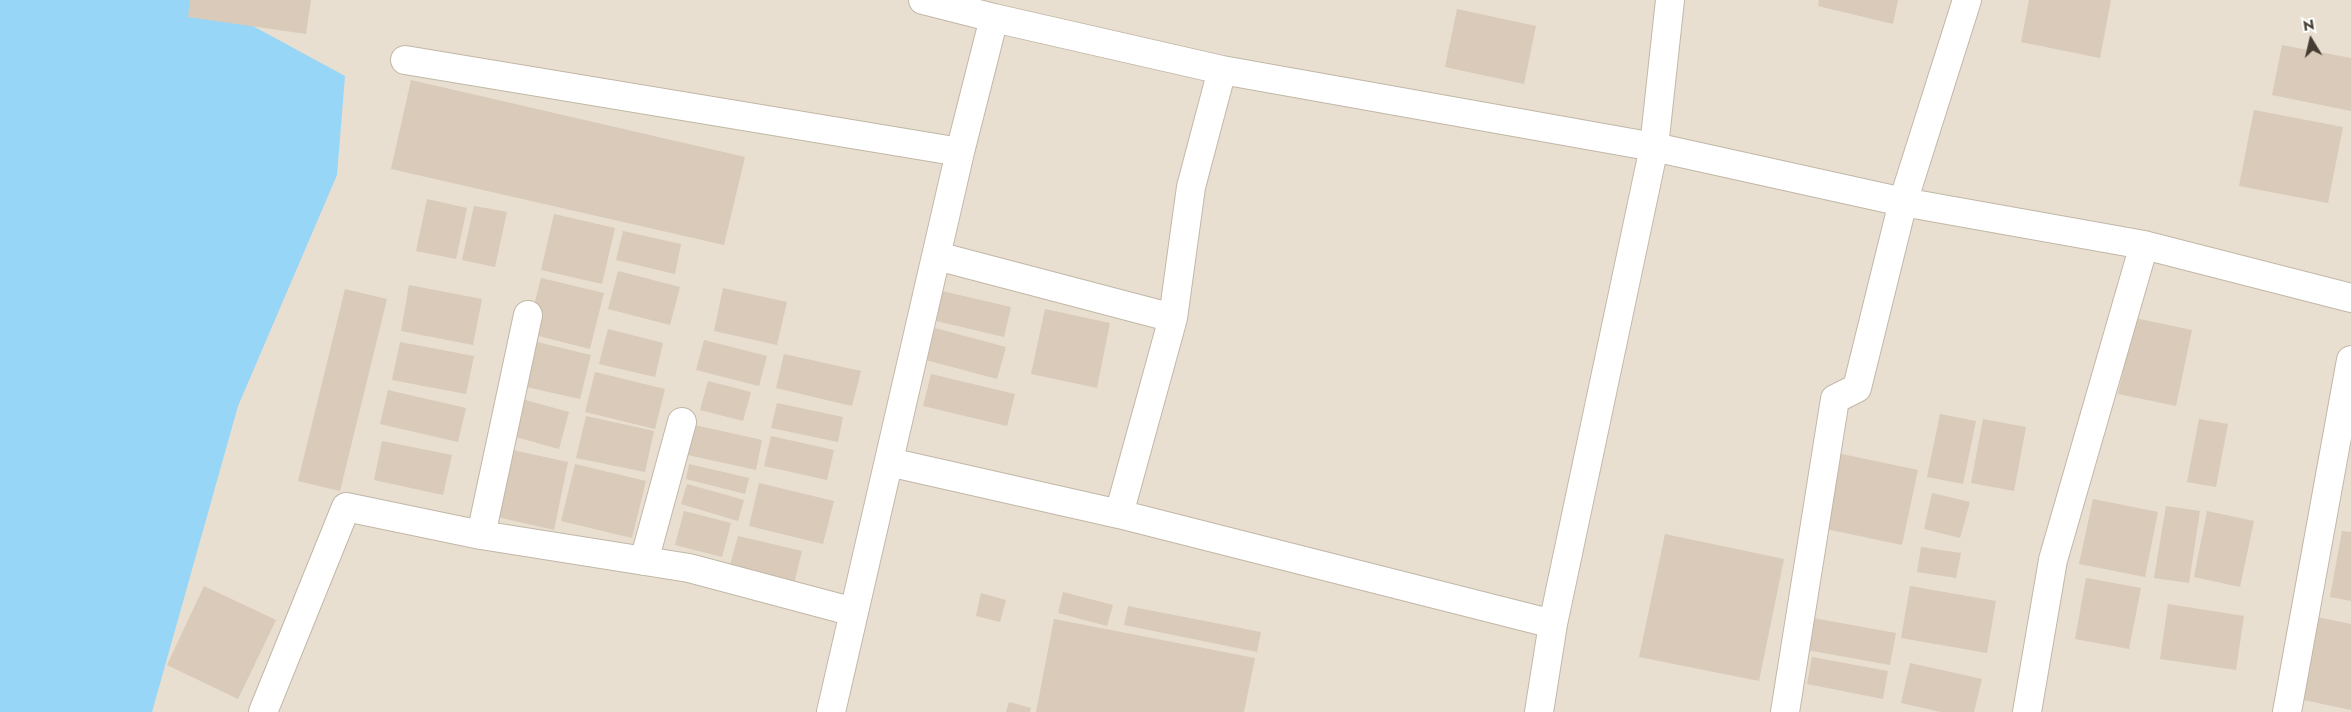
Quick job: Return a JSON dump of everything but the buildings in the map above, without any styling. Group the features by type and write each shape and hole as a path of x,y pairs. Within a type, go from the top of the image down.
{"street":[{"path":"923,0 1222,70 1654,147 1903,202 2144,245 2351,298"},
{"path":"1539,712 1553,624 1654,147 1670,0"},
{"path":"1785,712 1835,399 1857,388 1903,202 1967,0"},
{"path":"831,712 960,152 994,18"},
{"path":"405,60 960,152"},
{"path":"1119,514 1173,318 1191,187 1222,70"},
{"path":"2027,712 2053,560 2144,245"},
{"path":"937,256 1173,318"},
{"path":"481,535 528,315"},
{"path":"2287,712 2351,360"},
{"path":"644,560 682,422"},
{"path":"889,462 1119,514 1553,624"},
{"path":"263,712 346,507 481,535 689,568 854,612"}],"shaded area":[{"path":"0,0 2351,0 2351,712 0,712"}],"water":[{"path":"0,0 205,0 345,76 337,175 238,406 152,712 0,712"}]}
